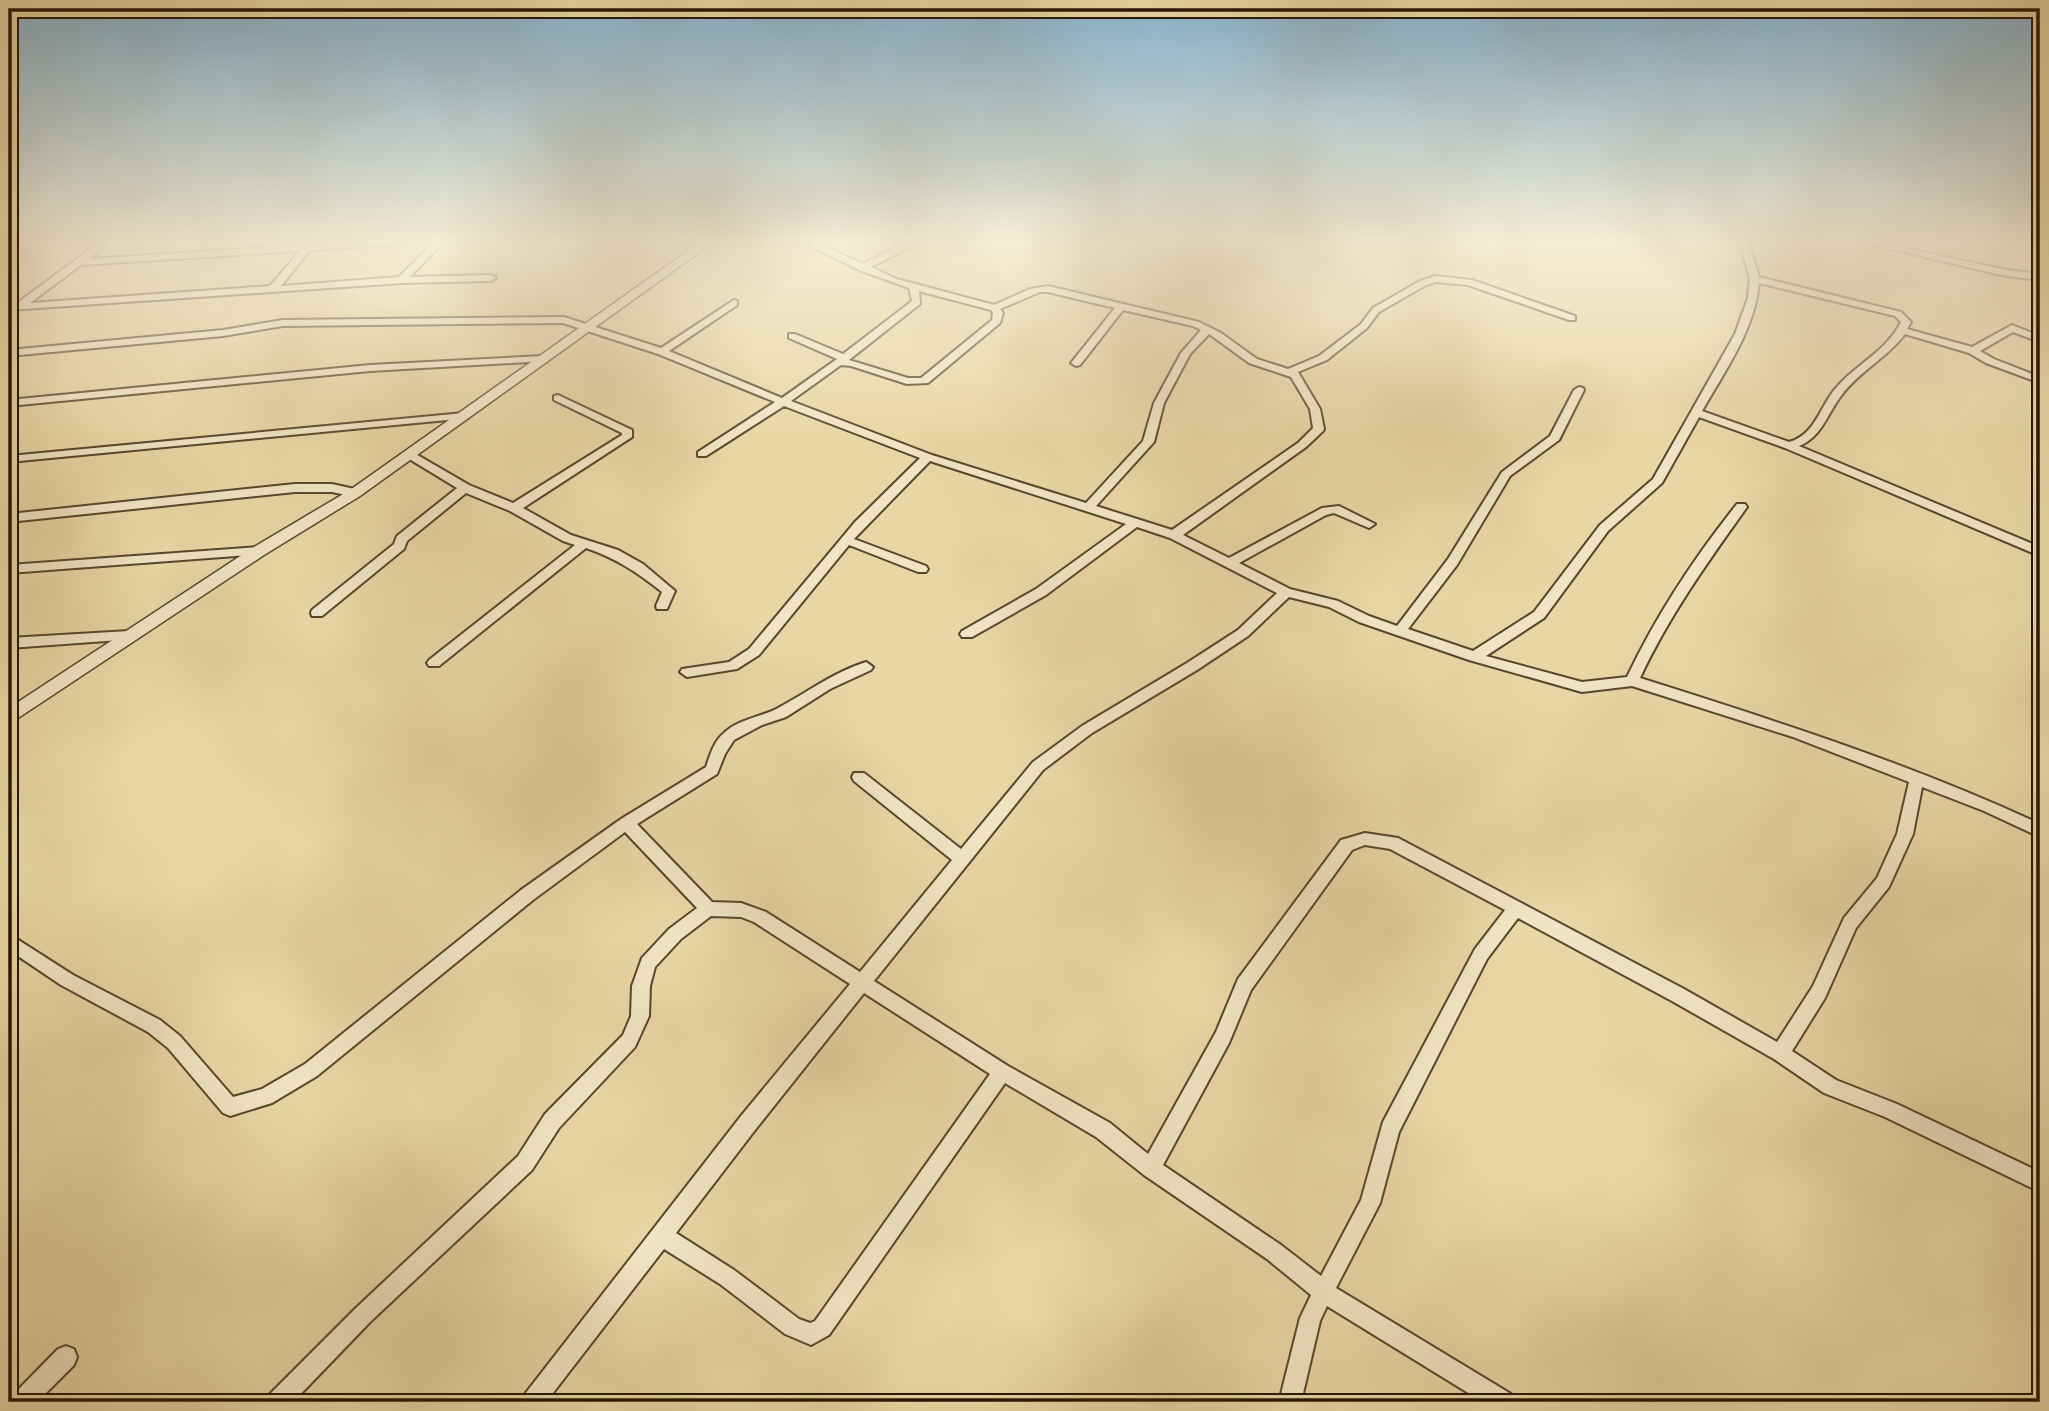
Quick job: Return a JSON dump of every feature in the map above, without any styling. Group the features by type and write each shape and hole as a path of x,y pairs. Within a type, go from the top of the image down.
{"street":[{"path":"9,316 14,307"},
{"path":"9,717 259,551 355,493 616,307"},
{"path":"662,352 728,307"},
{"path":"702,454 842,360 911,307"},
{"path":"990,307 1005,307"},
{"path":"1076,363 1120,307"},
{"path":"1124,307 1208,329 1253,361 1290,372 1308,394 1315,409 1318,429 1302,445 1174,535"},
{"path":"1290,372 1323,358 1364,327 1381,307"},
{"path":"1540,307 1572,318"},
{"path":"1474,657 1539,615 1604,528 1658,481 1740,334 1750,307"},
{"path":"1789,446 1803,444 1813,434 1838,392 1902,330 1906,322 1898,314 1869,307"},
{"path":"792,336 842,360 907,381 924,381 997,321 998,313 994,308"},
{"path":"9,352 223,333 283,323 564,320 662,352 824,419 928,457 1090,506 1174,535 1286,592 1333,604 1364,619 1474,657 1582,687 1632,681 1798,733 2040,831"},
{"path":"1973,351 2012,328 2040,339"},
{"path":"1090,506 1148,442 1158,403 1186,353 1208,329"},
{"path":"1902,330 1973,351 1990,361 2040,380"},
{"path":"9,403 370,368 542,359"},
{"path":"1401,630 1453,562 1506,474 1555,438 1579,390"},
{"path":"514,508 627,437 628,432 558,398"},
{"path":"1698,413 1789,446 2040,552"},
{"path":"9,458 464,416"},
{"path":"410,455 465,488 514,508 567,538 614,553 658,580 669,591 662,606"},
{"path":"687,673 732,667 754,652 846,540 928,457"},
{"path":"9,518 295,488 332,488 355,493"},
{"path":"317,613 400,546 401,539 465,488"},
{"path":"1632,681 1648,644 1704,553 1741,507"},
{"path":"1230,563 1322,512 1335,509 1369,524"},
{"path":"967,634 1041,592 1137,522"},
{"path":"846,540 922,569"},
{"path":"434,663 585,543"},
{"path":"9,569 259,551"},
{"path":"533,1402 861,984 1038,766 1071,737 1179,675 1245,632 1286,592"},
{"path":"9,643 129,636"},
{"path":"9,941 67,980 154,1026 174,1041 230,1107 266,1097 311,1070 527,895 626,823 712,770 718,752 729,736 757,721 781,713 825,685 866,667"},
{"path":"859,777 963,860"},
{"path":"1780,1053 1819,992 1850,923 1883,881 1905,834 1917,779"},
{"path":"626,823 708,909"},
{"path":"1151,1168 1223,1037 1244,985 1347,845 1365,839 1393,843 1516,908 1780,1053 1830,1087 1890,1110 2040,1182"},
{"path":"1290,1402 1310,1318 1370,1203 1390,1129 1481,954 1516,908"},
{"path":"278,1402 363,1315 525,1163 552,1121 629,1041 640,1016 641,986 648,963 676,934 708,909 741,910 760,917 1002,1072 1103,1130 1151,1168 1274,1252 1325,1293 1503,1402"},
{"path":"662,1236 727,1277 792,1327 811,1334 822,1328 1002,1072"},
{"path":"22,1402 66,1357"}]}
